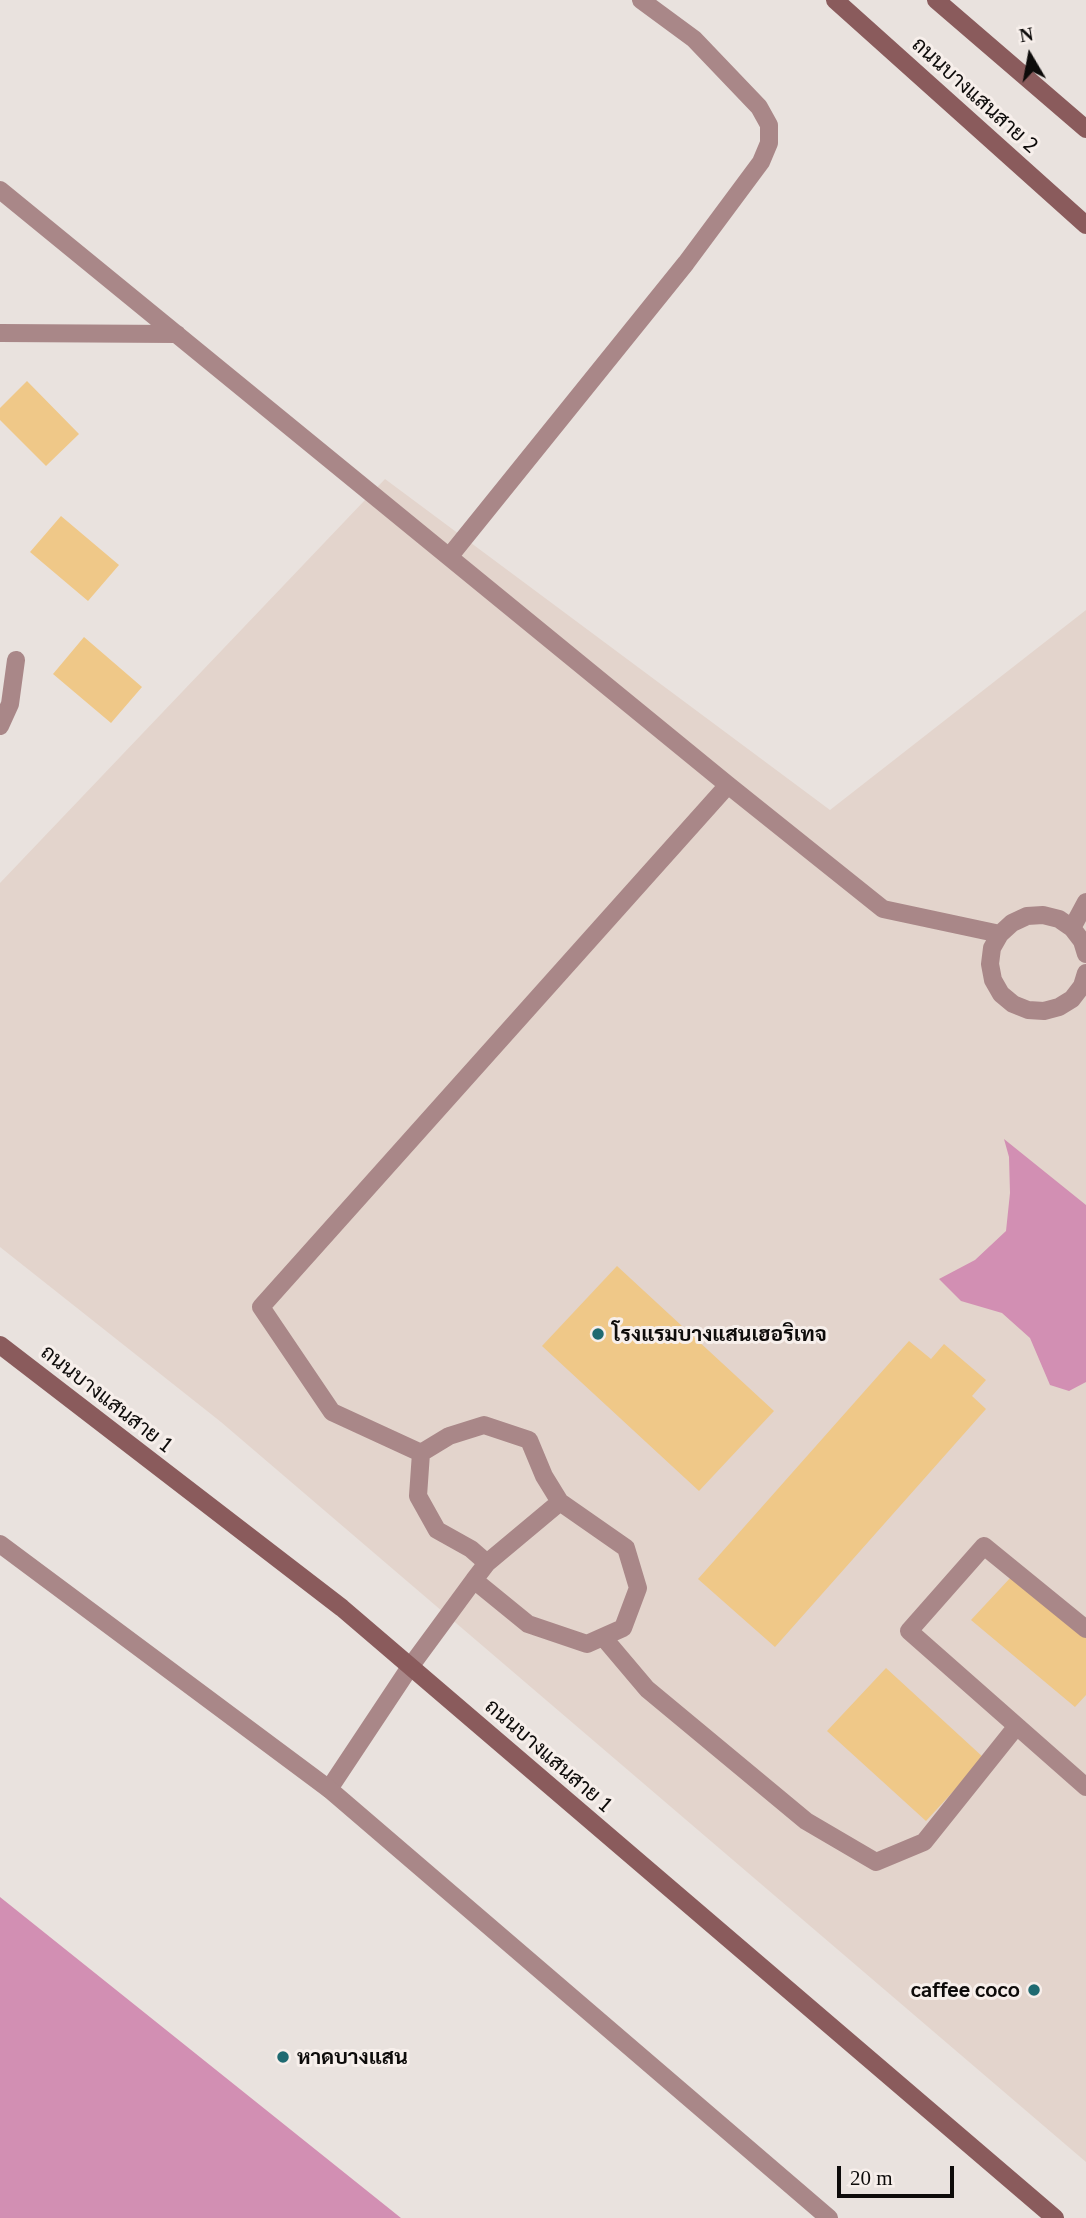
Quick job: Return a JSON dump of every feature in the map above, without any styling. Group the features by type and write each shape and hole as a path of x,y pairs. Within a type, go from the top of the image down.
{"street":[{"path":"449,557 686,262 761,162 769,143 769,125 759,107 694,39 642,0"},
{"name":"ถนนบางแสนสาย 2","path":"835,0 1086,225"},
{"path":"936,0 1086,129"},
{"path":"0,190 883,909 1000,934"},
{"path":"0,333 177,334"},
{"path":"0,726 10,704 16,660"},
{"path":"422,1453 332,1412 261,1307 728,785"},
{"path":"1072,928 1086,902"},
{"path":"1086,954 1082,941 1072,928 1059,919 1043,915 1027,916 1012,923 1000,934 992,948 990,964 993,980 1001,994 1013,1004 1044,1012 1072,999 1082,986 1086,973"},
{"name":"ถนนบางแสนสาย 1","path":"0,1345 342,1608 1055,2218"},
{"path":"422,1453 449,1436 484,1425 529,1440 544,1476 560,1502 626,1548 638,1588 622,1628 587,1644 528,1623 474,1580"},
{"path":"422,1453 418,1496 437,1530 471,1549 487,1563"},
{"path":"329,1789 410,1667 487,1563 560,1502"},
{"path":"0,1544 329,1789 830,2218"},
{"path":"1086,1629 984,1546 909,1631 1086,1787"},
{"path":"603,1637 647,1689 806,1821 876,1861 924,1842 1016,1727"}],"shaded area":[{"name":"โรงแรมบางแสนเฮอริเทจ","path":"385,479 830,810 1086,610 1086,2162 221,1422 0,1247 0,883"},
{"path":"1004,1139 1086,1205 1086,1382 1069,1391 1050,1385 1030,1338 1002,1313 961,1301 939,1279 975,1260 1006,1231 1010,1193 1009,1157"},
{"path":"0,1897 401,2218 0,2218"}],"building":[{"path":"27,381 79,434 46,466 0,420 0,408"},
{"path":"61,516 119,565 88,601 30,552"},
{"path":"84,637 142,687 111,723 53,674"},
{"path":"617,1266 774,1411 699,1491 542,1346"},
{"path":"909,1341 931,1359 944,1344 986,1380 972,1396 986,1409 775,1647 698,1579"},
{"path":"1012,1576 1086,1638 1086,1695 1075,1707 971,1620"},
{"path":"886,1668 984,1758 926,1821 827,1731"}],"place":[{"name":"โรงแรมบางแสนเฮอริเทจ","path":"598,1334"},
{"name":"caffee coco","path":"1034,1990"},
{"name":"หาดบางแสน","path":"283,2057"}]}
